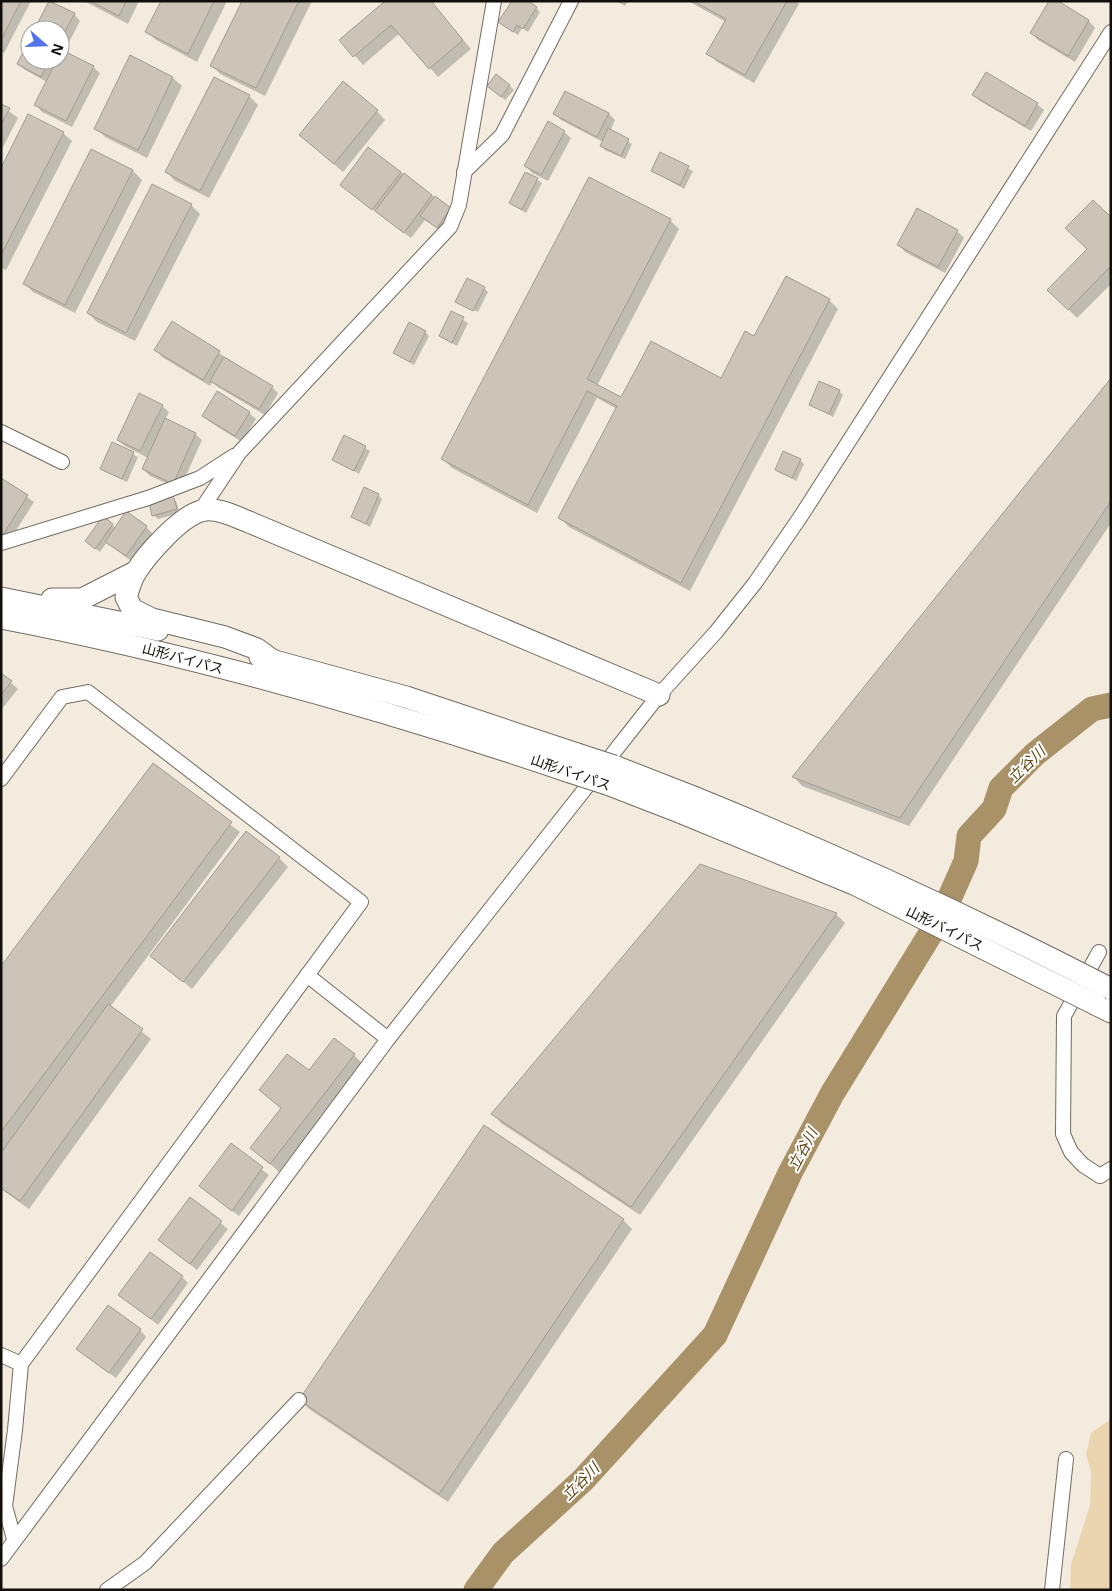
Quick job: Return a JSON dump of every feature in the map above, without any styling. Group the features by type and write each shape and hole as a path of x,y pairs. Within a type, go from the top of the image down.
{"highway":[{"path":"272,660 257,650 225,637 152,619 132,609 126,597 135,572 158,545 184,520 201,510 221,512 249,522 659,695"},
{"path":"1,590 44,599 82,599 135,572"},
{"name":"山形バイパス","path":"1,598 192,637 406,697 574,763 686,804 1106,1002"},
{"name":"山形バイパス","path":"1,618 103,637 574,763"}],"street":[{"path":"201,510 239,453 450,226 459,205 494,1"},
{"path":"464,172 502,136 571,1"},
{"path":"1,1559 388,1038 659,695 716,632 755,583 1105,54 1111,32"},
{"path":"1,432 62,462"},
{"path":"1,543 157,495 200,478 239,453"},
{"path":"1,779 62,697 88,692 361,902 21,1364 5,1506 14,1539"},
{"path":"1099,952 1064,1016 1063,1134 1071,1152 1083,1165 1100,1176 1111,1169"},
{"path":"307,975 388,1038"},
{"path":"1,1355 21,1364"},
{"path":"107,1590 146,1562 299,1400"},
{"path":"1052,1590 1066,1459"}],"shaded area":[{"path":"1111,1419 1111,1590 1070,1590 1071,1565 1090,1505 1091,1472 1086,1454 1091,1433"}],"building":[{"path":"1,1 21,1 1,40"},
{"path":"49,1 75,13 70,22 70,20 39,20"},
{"path":"90,1 126,1 119,16"},
{"path":"161,1 214,1 188,54 145,32"},
{"path":"242,1 299,1 256,88 210,66"},
{"path":"385,1 431,1 463,40 429,69 391,25 353,57 339,40"},
{"path":"512,1 528,1 537,7 523,29 517,25 513,32 498,22"},
{"path":"693,1 787,1 745,75 706,54 726,19"},
{"path":"1049,1 1058,1 1089,20 1068,56 1030,33"},
{"path":"70,54 94,66 66,121 34,105 52,70 70,70"},
{"path":"130,55 173,77 138,150 94,129"},
{"path":"28,70 45,70 41,77"},
{"path":"986,72 1038,103 1025,126 972,95"},
{"path":"496,74 510,85 501,97 487,86"},
{"path":"214,77 250,95 200,191 165,172"},
{"path":"343,81 378,110 334,164 299,135"},
{"path":"565,91 609,113 597,137 553,114"},
{"path":"1,104 10,108 1,125"},
{"path":"28,114 64,132 1,255 1,168"},
{"path":"548,121 565,131 541,175 524,166"},
{"path":"608,128 629,139 621,156 600,146"},
{"path":"368,147 401,172 372,210 340,185"},
{"path":"91,149 133,170 65,305 23,284"},
{"path":"660,152 689,166 680,185 651,171"},
{"path":"525,172 538,178 522,210 509,203"},
{"path":"404,173 432,195 404,233 375,211"},
{"path":"589,177 671,219 587,379 621,397 651,341 721,378 745,331 754,336 786,276 830,299 681,583 558,518 617,406 587,391 528,505 441,459"},
{"path":"152,184 192,204 126,333 87,313"},
{"path":"435,196 451,208 437,228 420,216"},
{"path":"1093,200 1111,217 1111,266 1068,310 1047,290 1087,249 1065,228"},
{"path":"917,208 958,230 938,267 897,245"},
{"path":"467,278 485,287 473,311 455,302"},
{"path":"451,311 464,317 452,343 439,336"},
{"path":"172,321 220,351 203,380 154,350"},
{"path":"409,322 426,331 410,362 393,353"},
{"path":"224,357 273,386 259,409 210,381"},
{"path":"1111,378 1111,501 900,818 792,777"},
{"path":"819,381 840,390 829,414 809,405"},
{"path":"217,391 250,412 235,436 202,416"},
{"path":"139,393 163,405 140,451 117,440"},
{"path":"165,418 196,433 173,484 142,469"},
{"path":"344,435 366,446 354,471 332,460"},
{"path":"112,442 134,452 122,479 100,469"},
{"path":"783,451 801,459 792,478 775,470"},
{"path":"1,478 28,495 3,535 1,533"},
{"path":"364,487 379,494 366,524 351,517"},
{"path":"173,495 177,509 152,516 149,502"},
{"path":"126,511 147,526 126,556 105,542"},
{"path":"103,516 113,524 95,549 85,541"},
{"path":"1,673 12,681 1,695"},
{"path":"153,763 232,822 1,1132 1,966"},
{"path":"246,831 280,857 183,982 150,956"},
{"path":"700,864 837,913 631,1207 491,1114"},
{"path":"108,1004 143,1029 20,1201 1,1188 1,1153"},
{"path":"334,1038 355,1054 270,1164 250,1148 281,1108 259,1090 287,1054 309,1070"},
{"path":"484,1125 624,1219 439,1494 299,1400"},
{"path":"231,1143 263,1167 232,1211 199,1186"},
{"path":"190,1197 222,1221 190,1264 158,1240"},
{"path":"150,1252 183,1276 151,1319 118,1295"},
{"path":"108,1305 141,1329 109,1373 76,1349"}],"waterway":[{"name":"立谷川","path":"476,1590 503,1553 583,1480 715,1335 790,1173 832,1094 942,915 966,861 969,836 994,809 1001,788 1035,754 1092,709 1111,705"}]}
